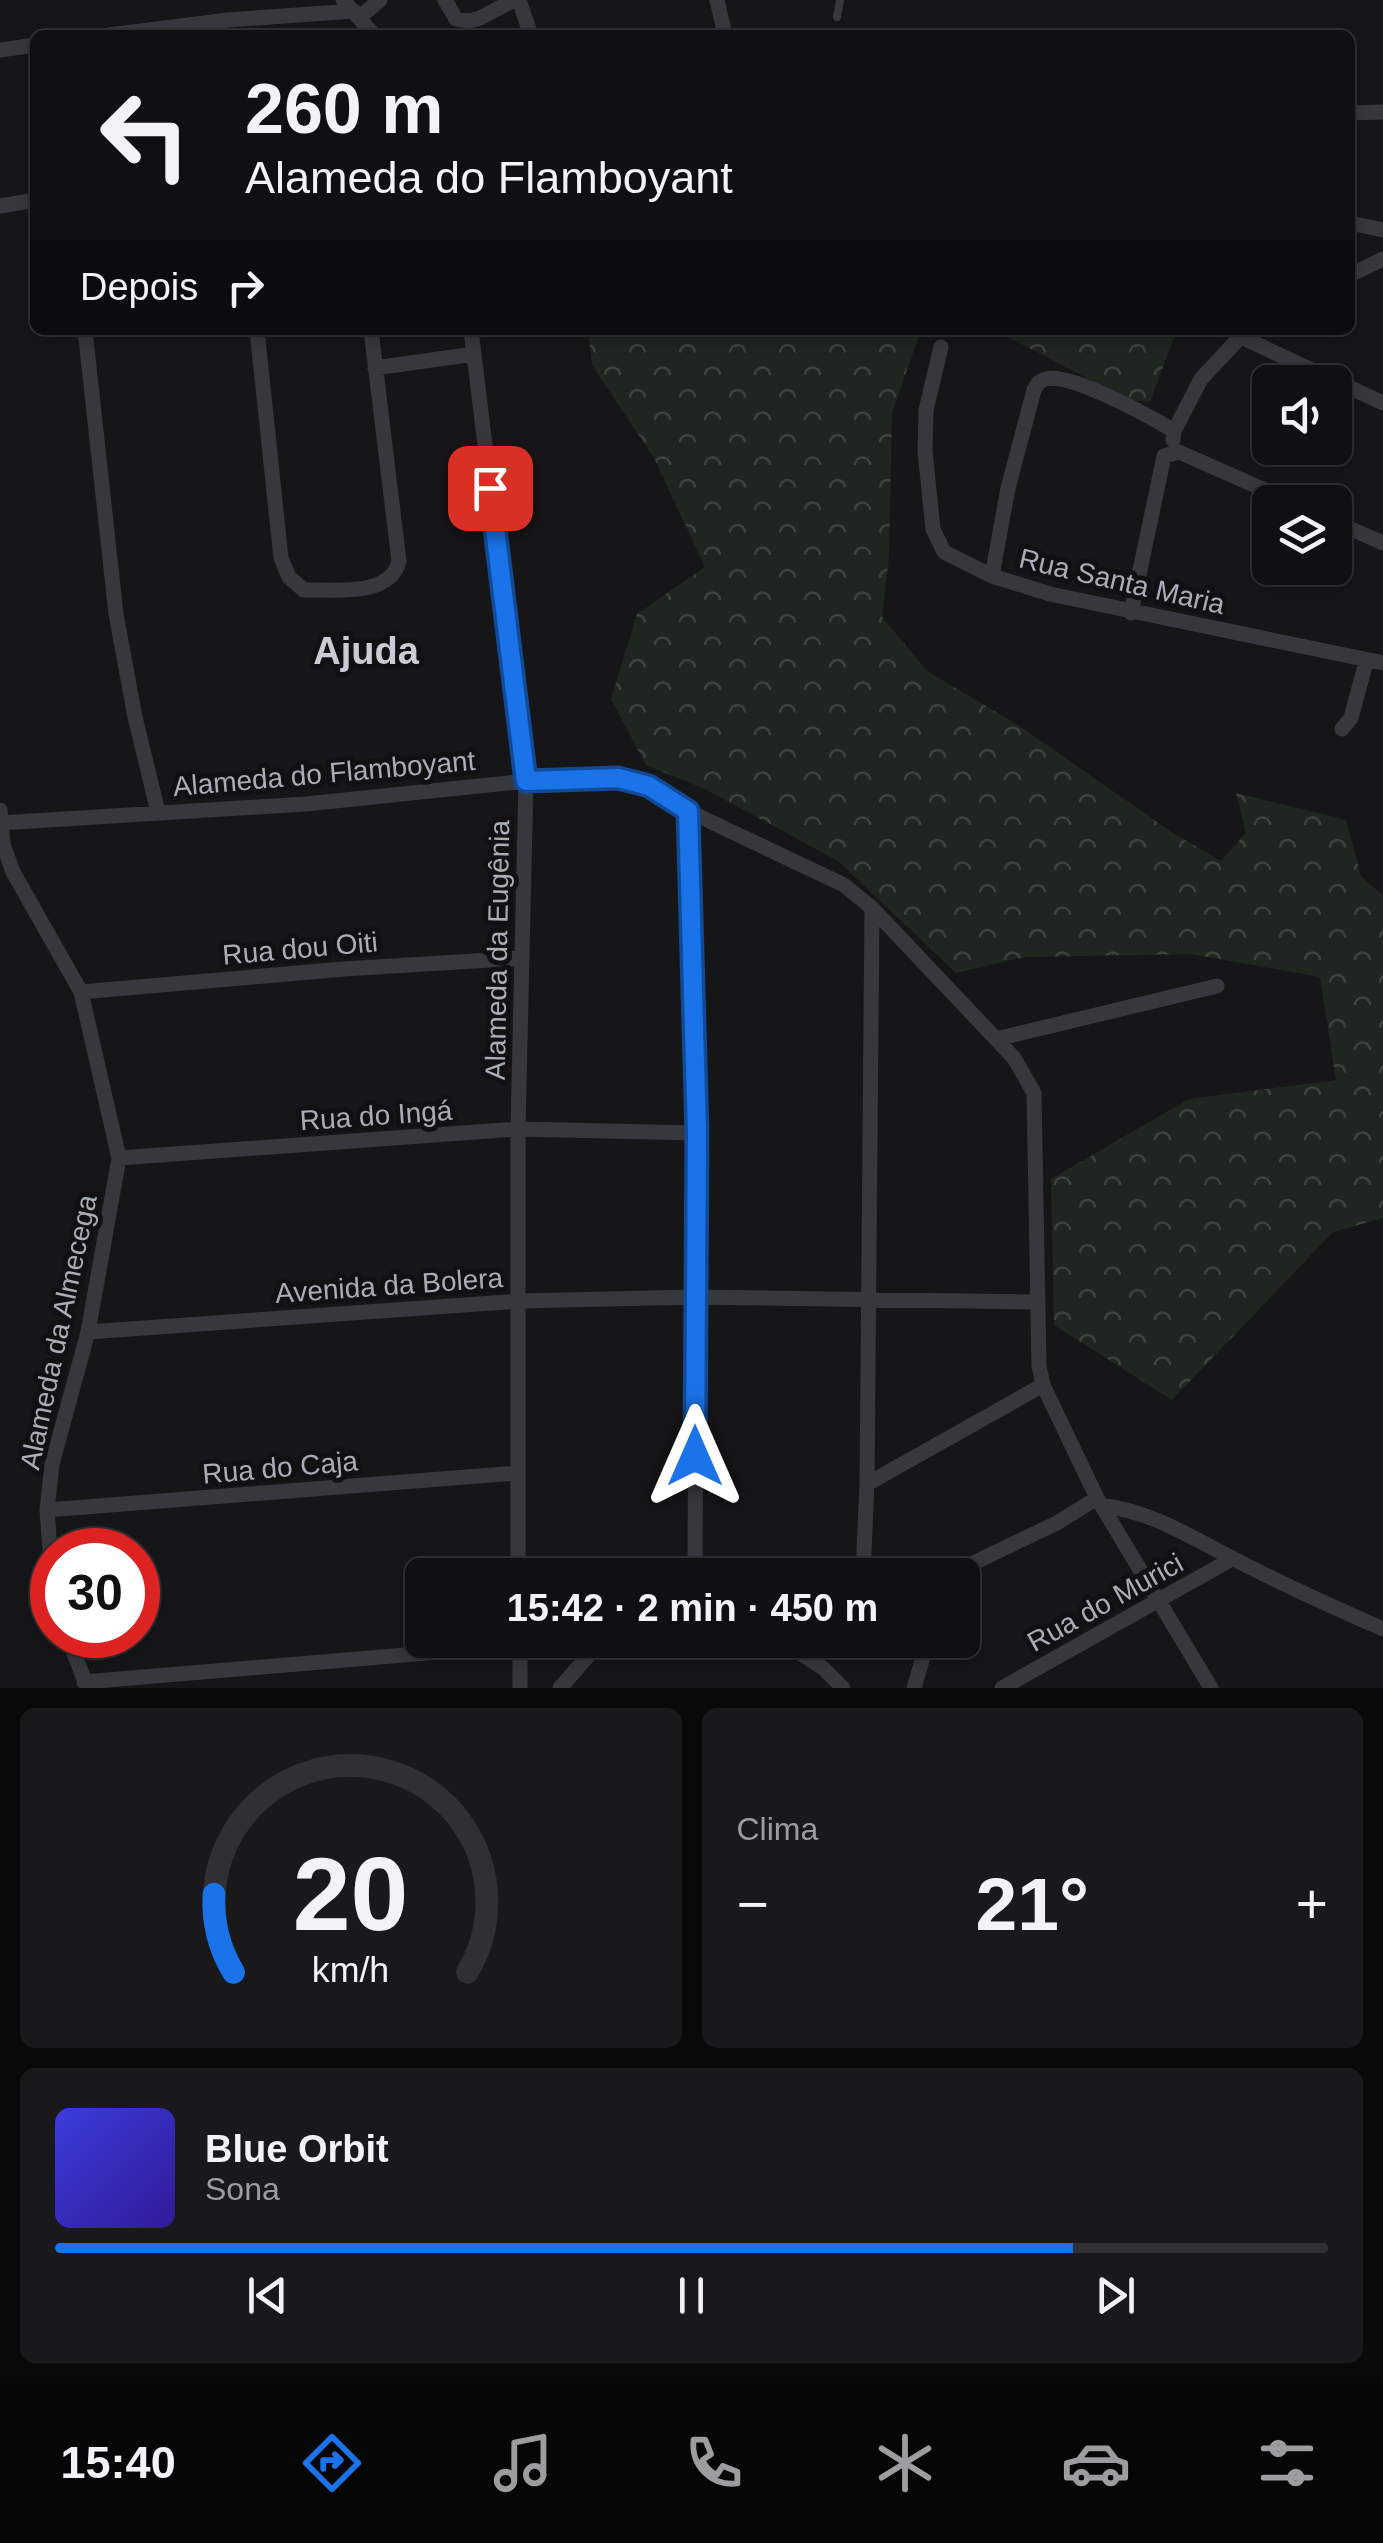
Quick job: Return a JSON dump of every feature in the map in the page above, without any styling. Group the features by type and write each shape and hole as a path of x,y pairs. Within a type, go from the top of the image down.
{"street":[{"path":"149,30 353,9 380,0"},
{"path":"445,0 456,19 470,22 516,0 529,30"},
{"path":"717,0 724,30"},
{"path":"353,9 370,30"},
{"path":"0,50 30,46"},
{"path":"1355,113 1383,112"},
{"path":"0,206 30,201"},
{"path":"1355,224 1383,230"},
{"path":"1355,273 1383,259"},
{"path":"86,335 116,614 158,812"},
{"path":"259,335 281,558 288,577 304,590 376,586 393,577 397,570 399,560 371,335"},
{"name":"Alameda da Eugênia","path":"472,335 526,781 518,1129 518,1558"},
{"path":"1172,452 1174,430 1201,378 1241,335"},
{"path":"1247,335 1383,404"},
{"name":"Rua Santa Maria","path":"940,347 926,410 925,451 933,529 944,552 992,576 1130,614 1374,663"},
{"path":"375,368 474,354"},
{"path":"992,576 1008,488 1034,390 1041,381 1069,382 1174,430"},
{"path":"1130,614 1164,456 1178,452 1253,485"},
{"path":"1352,529 1383,542"},
{"path":"1342,729 1351,718 1374,663"},
{"name":"Alameda do Flamboyant","path":"1,818 306,804 526,781 618,778 649,786 688,811 844,885 872,908 1014,1058 1034,1093 1043,1385 1099,1502 1210,1688"},
{"path":"688,811 697,1133 694,1558"},
{"name":"Alameda da Almecega","path":"1,818 3,844 13,872 81,992 119,1158 88,1332 52,1464 48,1528"},
{"path":"864,1558 872,908"},
{"name":"Rua dou Oiti","path":"81,992 522,958"},
{"path":"996,1039 1216,986"},
{"name":"Rua do Ingá","path":"119,1158 518,1129 697,1133"},
{"name":"Avenida da Bolera","path":"88,1332 519,1301 695,1297 1038,1302"},
{"path":"867,1484 1043,1385"},
{"name":"Rua do Caja","path":"47,1510 517,1473"},
{"path":"980,1560 1099,1502 1166,1522 1232,1559 1377,1626 1383,1644"},
{"name":"Rua do Murici","path":"1002,1688 1232,1559"},
{"path":"76,1658 86,1685 405,1653"},
{"path":"520,1658 520,1688"},
{"path":"560,1688 586,1658"},
{"path":"808,1658 843,1688"},
{"path":"914,1688 923,1658"}],"lane":[{"path":"837,17 840,0"}],"green space":[{"path":"589,335 919,335 892,413 889,558 882,617 927,671 1018,725 1173,833 1221,861 1246,833 1236,793 1346,820 1361,876 1383,896 1383,1218 1333,1232 1172,1400 1054,1325 1051,1179 1189,1099 1336,1080 1320,977 1191,954 1025,957 956,973 838,861 705,789 646,765 611,699 637,614 705,567 654,458 592,365"},
{"path":"1004,335 1175,335 1150,402 1129,400"}],"district":[{"name":"Ajuda","path":"366,651"}],"route":[{"path":"490,488 526,781 600,777 634,780 688,811 697,1133 695,1456"}]}
